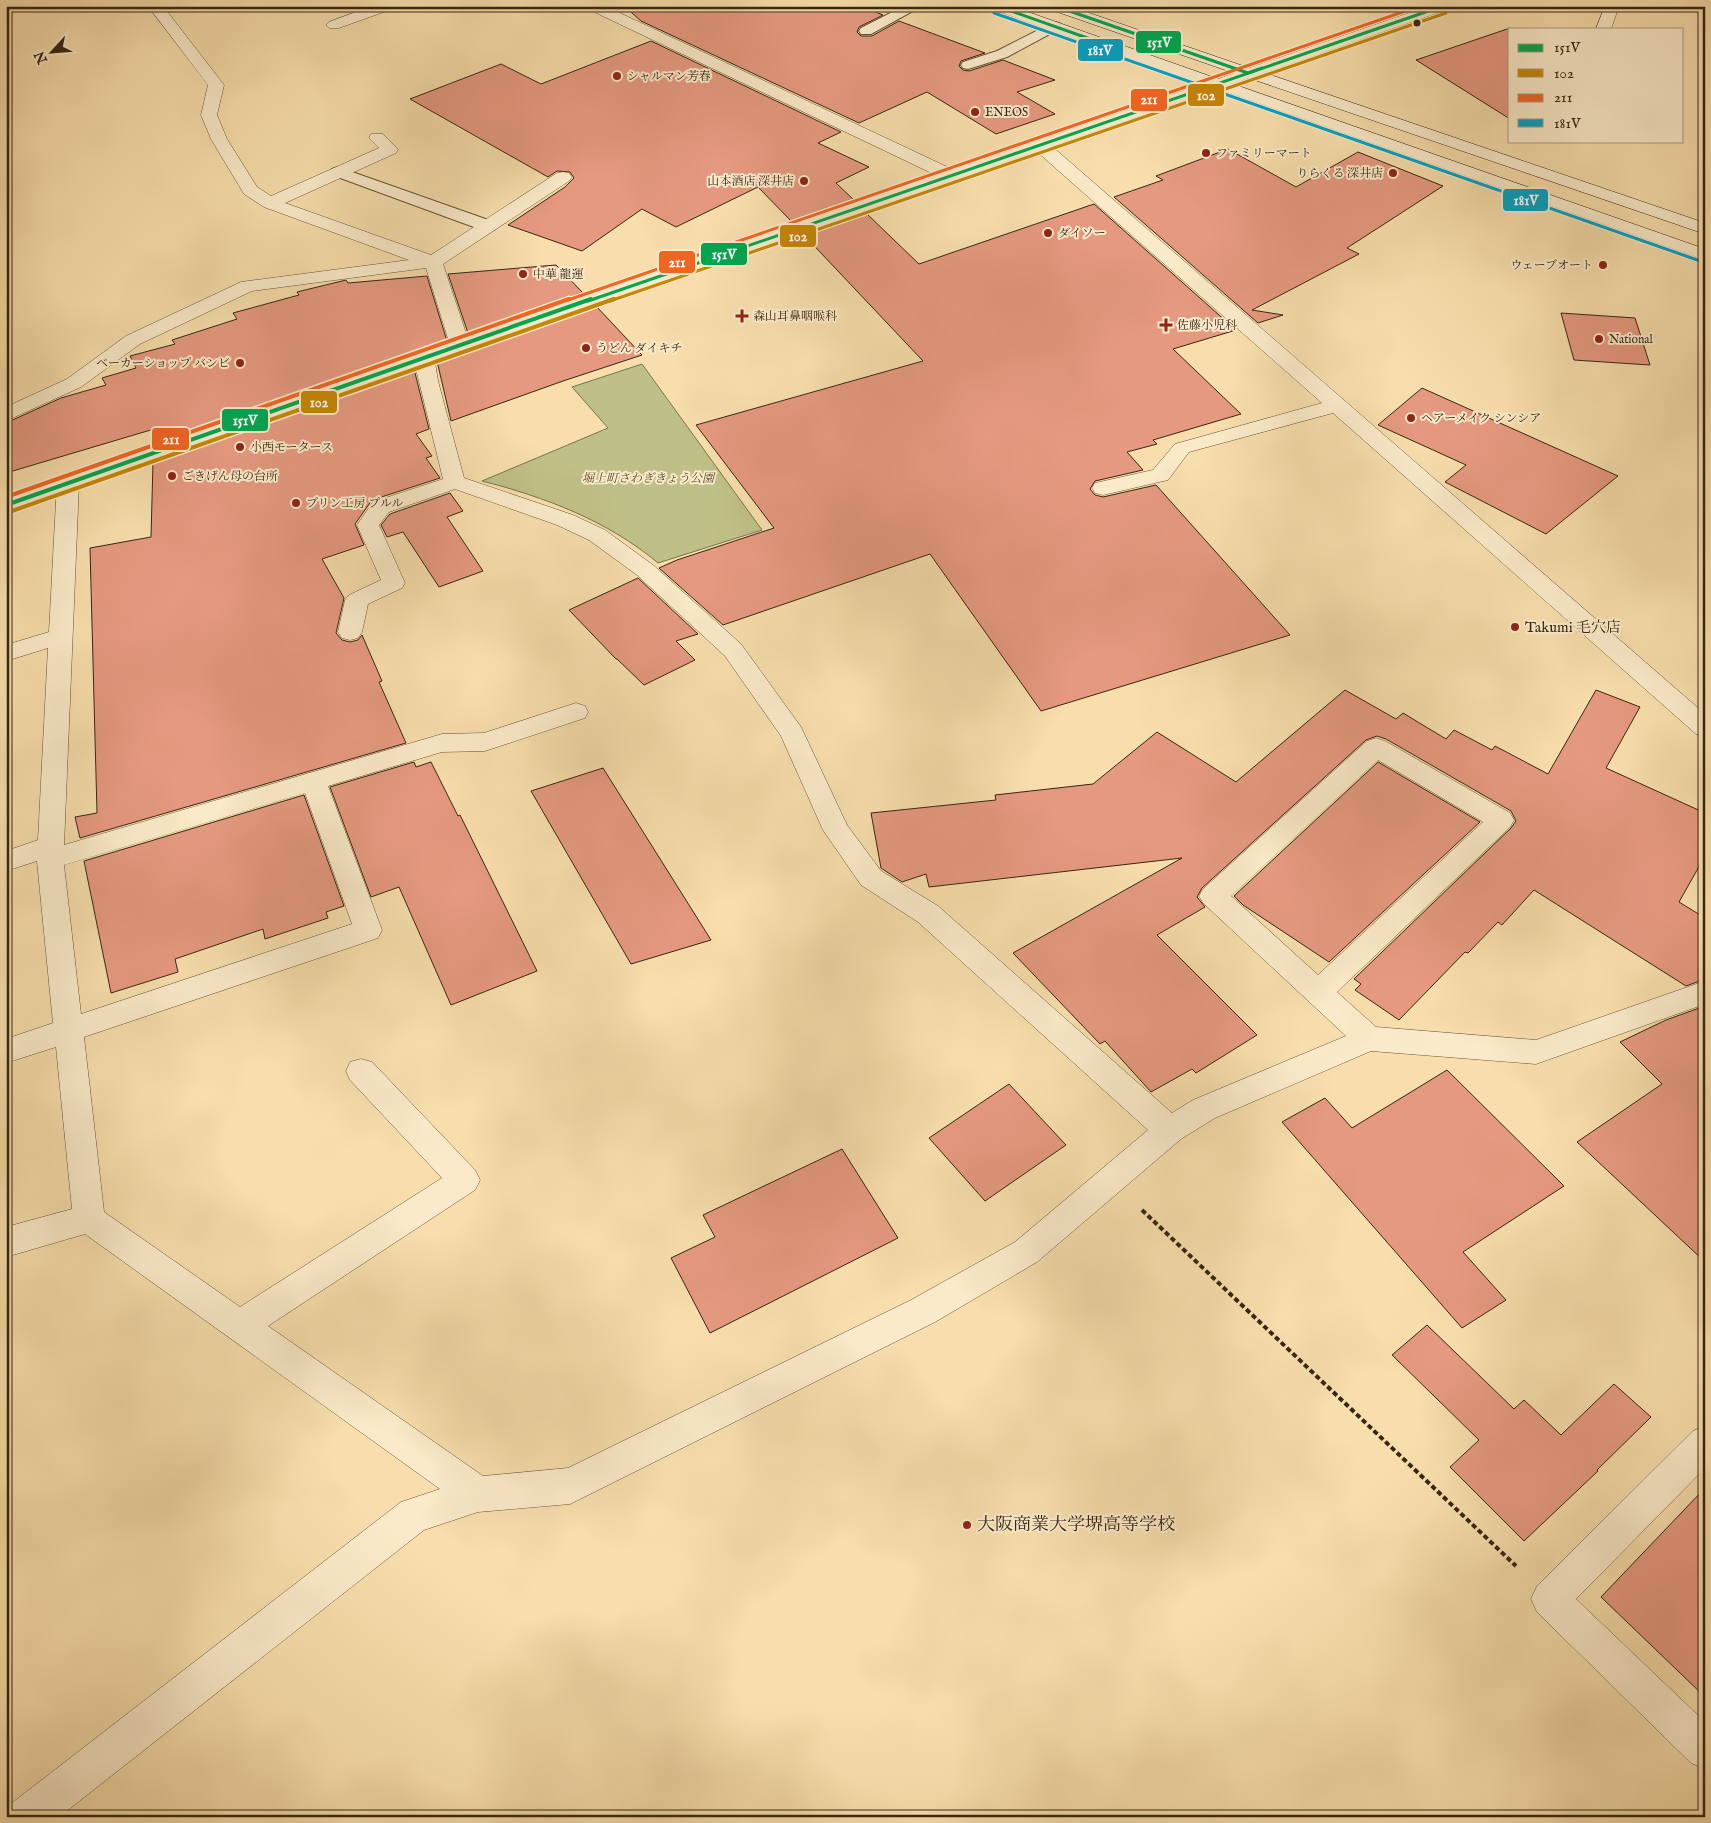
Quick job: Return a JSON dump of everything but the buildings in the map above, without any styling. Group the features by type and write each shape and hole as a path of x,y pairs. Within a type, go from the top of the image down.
{"street":[{"path":"155,6 216,84 209,115 219,139 250,190 270,203 433,262"},
{"path":"334,25 387,6"},
{"path":"593,6 952,176"},
{"path":"996,6 1705,255"},
{"path":"1054,6 1705,229"},
{"path":"6,505 424,357 1444,6"},
{"path":"1603,28 1612,6"},
{"path":"270,203 390,149 377,138"},
{"path":"1041,146 1339,405 1705,728"},
{"path":"6,415 74,383 133,340 248,286 433,262 563,177"},
{"path":"433,262 460,345"},
{"path":"424,357 448,463 455,482"},
{"path":"1103,488 1160,475 1182,448 1339,405"},
{"path":"350,632 357,600 394,583 368,525 381,507 455,482 565,520 597,536 645,570 733,650 792,733 836,830 871,878 928,914 1170,1130"},
{"path":"68,483 50,853 89,1219 478,1494"},
{"path":"6,653 61,636"},
{"path":"6,861 50,853 313,782 442,743 485,742 576,712"},
{"path":"1318,993 1501,820 1376,746 1212,896 1318,993 1369,1039"},
{"path":"6,1051 368,930 313,782"},
{"path":"26,1817 414,1515 478,1494 570,1486 906,1320 1026,1252 1170,1130 1204,1109 1369,1039 1536,1052 1705,992"},
{"path":"239,1326 464,1180 361,1071"},
{"path":"6,1242 89,1219"},
{"path":"1705,1443 1550,1599 1705,1749"}],"lane":[{"path":"866,31 916,6"},
{"path":"968,65 1002,54 1054,26"},
{"path":"338,172 488,226"}],"path":[{"path":"1111,1180 1550,1599"}],"green space":[{"name":"堀上町さわぎきょう公園","path":"642,364 762,530 658,563 618,535 575,512 506,487 482,481 608,428 572,387"}],"transit line":[{"name":"151V","path":"997,6 1093,40"},
{"name":"151V","path":"1055,6 1248,73 1262,68"},
{"name":"211","path":"6,497 422,350 1420,6"},
{"name":"151V","path":"6,505 424,357 1443,6"},
{"name":"181V","path":"994,13 1703,262"},
{"name":"102","path":"9,512 426,364 1446,13"}],"place":[{"name":"シャルマン芳春","path":"617,76"},
{"name":"ENEOS","path":"975,112"},
{"name":"ファミリーマート","path":"1206,153"},
{"name":"りらくる 深井店","path":"1393,173"},
{"name":"山本酒店 深井店","path":"804,181"},
{"name":"ダイソー","path":"1048,233"},
{"name":"ウェーブオート","path":"1603,265"},
{"name":"中華 龍運","path":"523,274"},
{"name":"森山耳鼻咽喉科","path":"742,316"},
{"name":"佐藤小児科","path":"1166,325"},
{"name":"National","path":"1599,339"},
{"name":"うどん ダイキチ","path":"586,348"},
{"name":"ベーカーショップ バンビ","path":"240,363"},
{"name":"ヘアーメイク シンシア","path":"1411,418"},
{"name":"小西モータース","path":"240,447"},
{"name":"ごきげん母の台所","path":"172,476"},
{"name":"プリン工房 プルル","path":"296,503"},
{"name":"Takumi 毛穴店","path":"1515,627"},
{"name":"大阪商業大学堺高等学校","path":"967,1525"}]}
